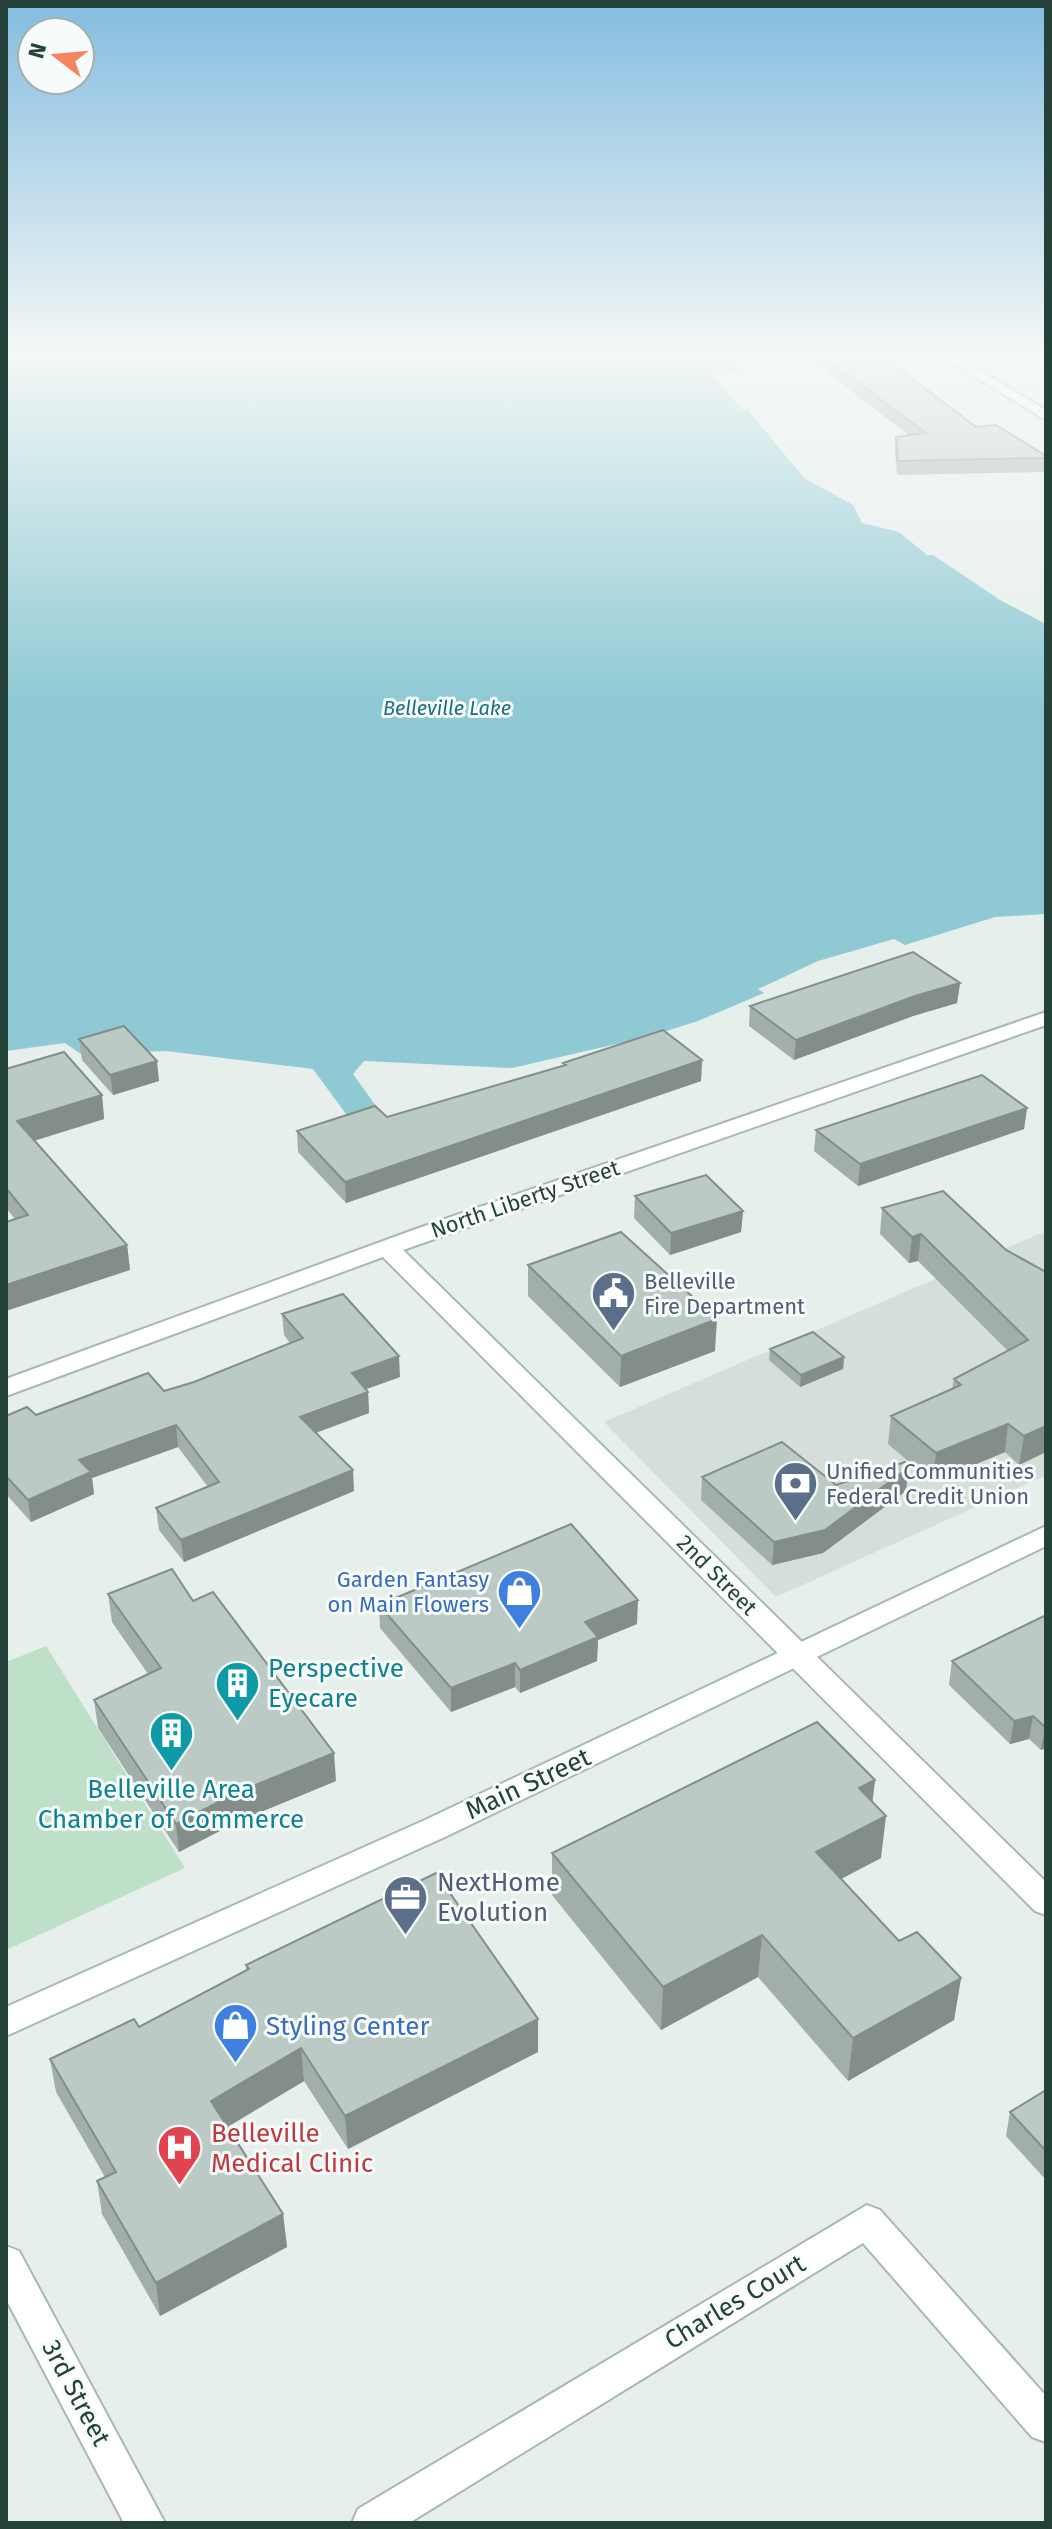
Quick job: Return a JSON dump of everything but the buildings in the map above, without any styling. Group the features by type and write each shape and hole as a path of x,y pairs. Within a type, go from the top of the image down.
{"street":[{"name":"North Liberty Street","path":"6,1388 387,1248 1046,1018"},
{"name":"2nd Street","path":"387,1248 1046,1902"},
{"name":"Main Street","path":"6,2022 436,1828 1046,1535"},
{"name":"Charles Court","path":"372,2523 867,2221 1046,2424"},
{"name":"3rd Street","path":"6,2263 145,2523"}],"shaded area":[{"path":"1046,1231 1046,1475 776,1597 604,1422"}],"green space":[{"path":"46,1646 185,1868 6,1950 6,1662"}],"water":[{"name":"Belleville Lake","path":"6,470 797,470 804,478 853,505 862,523 899,532 927,555 933,555 1000,600 1046,624 1046,914 995,917 905,945 894,939 818,961 758,989 764,993 698,1021 647,1037 512,1068 364,1061 353,1074 381,1113 367,1117 346,1114 313,1069 166,1051 81,1054 65,1043 6,1051"}],"place":[{"name":"Belleville Fire Department","path":"613,1333"},
{"name":"Unified Communities Federal Credit Union","path":"795,1523"},
{"name":"Garden Fantasy on Main Flowers","path":"520,1631"},
{"name":"Perspective Eyecare","path":"237,1722"},
{"name":"Belleville Area Chamber of Commerce","path":"171,1773"},
{"name":"NextHome Evolution","path":"406,1936"},
{"name":"Styling Center","path":"235,2065"},
{"name":"Belleville Medical Clinic","path":"180,2187"}]}
